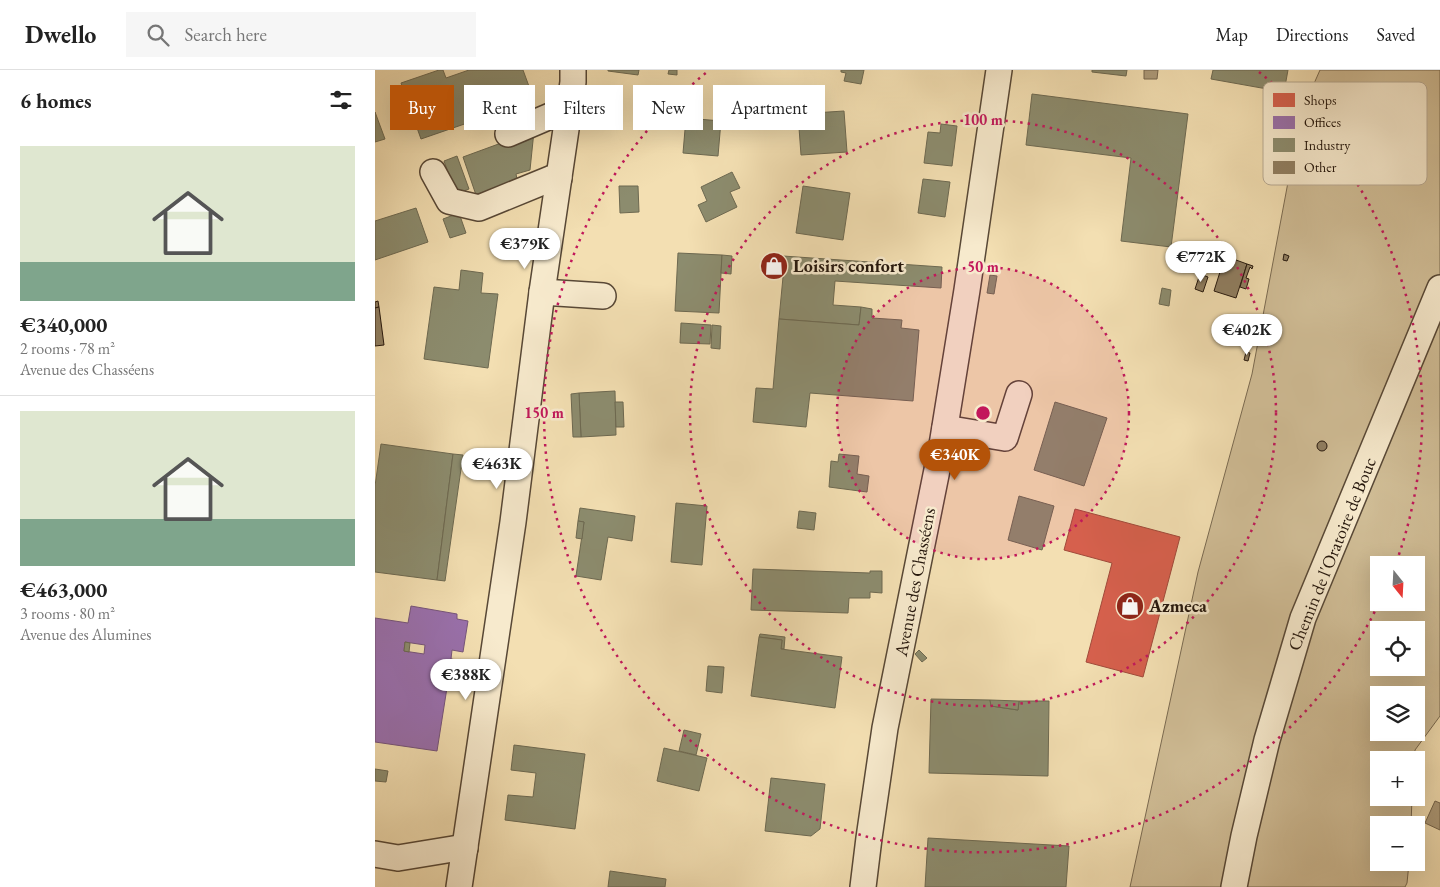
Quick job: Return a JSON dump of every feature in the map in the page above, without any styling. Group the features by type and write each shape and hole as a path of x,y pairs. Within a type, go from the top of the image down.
{"street":[{"path":"573,70 573,85"},
{"name":"Avenue des Chasséens","path":"863,887 885,728 945,428 999,70"},
{"path":"508,134 545,118"},
{"path":"459,887 513,522 542,292 566,130"},
{"path":"433,172 449,201 479,208 550,179 559,178"},
{"name":"Chemin de l'Oratoire de Bouc","path":"1234,887 1267,740 1303,618 1440,288"},
{"path":"542,292 603,296"},
{"path":"945,428 1005,438 1019,394"},
{"path":"375,854 398,858 465,848"}],"shaded area":[{"path":"1144,70 1158,70 1157,79 1144,79"},
{"path":"1320,70 1440,70 1440,716 1425,736 1425,686 1370,686 1370,741 1422,741 1415,751 1370,751 1370,806 1412,806 1411,816 1370,816 1370,871 1408,871 1405,887 1130,887 1198,572 1252,374 1287,185 1427,185 1427,82 1315,82"},
{"path":"1435,801 1440,803 1440,830 1425,823"}],"building: Shops":[{"path":"767,255 783,256 781,277 765,276"},
{"path":"1075,509 1180,537 1143,677 1086,662 1112,563 1064,550"}],"building: Offices":[{"path":"411,606 457,614 457,619 468,621 463,652 452,650 451,659 462,661 460,677 449,675 437,751 375,742 375,618 408,623","holes":["405,642 425,645 424,654 404,651"]}],"building: Industry":[{"path":"439,70 443,70 446,78 469,70 523,70 528,85 464,85 464,124 454,128 454,85 402,85 401,83"},
{"path":"608,70 639,70 638,75"},
{"path":"669,70 677,70 677,75 668,74"},
{"path":"841,70 864,70 861,84 844,81 846,73 841,72"},
{"path":"1092,70 1127,70 1126,76 1092,72"},
{"path":"1213,70 1288,70 1286,82 1263,82 1263,88 1211,79"},
{"path":"1032,94 1188,114 1171,247 1121,241 1131,158 1026,145"},
{"path":"844,111 847,152 801,155 799,130 825,130 825,112"},
{"path":"375,112 385,139 375,142"},
{"path":"703,119 713,120 713,130 720,130 718,156 683,153 685,130 703,130"},
{"path":"941,124 957,126 952,166 924,163 928,132 940,133"},
{"path":"418,130 447,130 421,139"},
{"path":"534,131 530,170 516,174 517,179 476,195 463,157"},
{"path":"457,156 469,189 456,194 444,161"},
{"path":"732,172 740,188 730,192 737,207 706,222 698,205 707,201 701,187"},
{"path":"923,179 950,182 945,217 918,213"},
{"path":"619,186 638,186 639,212 620,213"},
{"path":"803,186 850,193 843,240 796,233"},
{"path":"416,208 428,242 375,260 375,221"},
{"path":"459,213 466,233 450,238 443,219"},
{"path":"678,253 722,255 719,313 675,311"},
{"path":"722,255 732,256 731,274 721,273"},
{"path":"783,256 942,267 941,288 835,281 833,305 861,307 859,325 779,319"},
{"path":"461,270 483,273 481,293 498,294 488,368 424,359 434,287 459,290"},
{"path":"990,275 997,276 994,294 987,293"},
{"path":"1162,288 1171,290 1169,306 1159,304"},
{"path":"861,307 872,309 872,318 902,320 901,328 919,330 913,401 810,393 806,427 753,422 756,388 773,389 779,319 859,325"},
{"path":"681,323 711,325 710,344 680,343"},
{"path":"712,325 721,326 720,349 711,348"},
{"path":"615,391 616,435 581,437 579,393"},
{"path":"579,393 581,437 573,437 571,394"},
{"path":"615,402 623,402 624,427 616,427"},
{"path":"1055,402 1107,418 1084,486 1034,470"},
{"path":"381,444 453,454 437,580 375,572 375,486"},
{"path":"453,454 463,455 445,581 437,580"},
{"path":"839,454 859,456 857,474 869,476 867,492 829,487 831,461 838,462"},
{"path":"1019,496 1054,506 1042,550 1008,540"},
{"path":"676,503 707,506 702,565 671,562"},
{"path":"580,508 635,516 632,541 608,537 601,580 576,576 584,522 578,521"},
{"path":"799,511 816,513 814,530 797,528"},
{"path":"578,521 584,522 582,539 576,538"},
{"path":"753,569 870,573 870,571 882,571 882,593 870,592 870,598 849,598 848,613 751,610"},
{"path":"760,634 785,637 784,649 781,649 782,640 759,637"},
{"path":"759,637 782,640 781,649 842,657 835,708 751,696"},
{"path":"405,642 410,643 409,652 404,651"},
{"path":"919,650 927,658 922,662 915,654"},
{"path":"708,666 724,667 722,693 706,691"},
{"path":"449,675 460,677 458,689 446,688"},
{"path":"931,699 990,700 991,706 1018,710 1019,701 1049,701 1048,776 929,773"},
{"path":"990,700 1019,701 1018,710 991,706"},
{"path":"684,730 701,734 696,755 679,751"},
{"path":"514,745 585,754 575,829 505,820 508,795 533,797 536,773 511,770"},
{"path":"664,748 707,758 699,791 657,781"},
{"path":"375,769 388,771 386,782 375,781"},
{"path":"771,778 825,784 820,829 811,836 765,831"},
{"path":"928,838 1069,846 1066,887 925,887"},
{"path":"610,871 666,879 665,887 608,887"}],"building: Other":[{"path":"1284,254 1289,256 1287,261 1283,260"},
{"path":"1225,256 1247,264 1236,298 1214,291"},
{"path":"1247,264 1253,266 1252,269 1250,267 1246,278 1249,279 1246,289 1240,287"},
{"path":"1200,274 1208,277 1203,292 1195,289"},
{"path":"378,301 379,307 375,308 375,302"},
{"path":"379,307 384,345 375,346 375,308"},
{"path":"1246,352 1250,353 1248,361 1244,360"},
{"path":"1322,441 1327,446 1322,451 1317,446"}],"place":[{"name":"Loisirs confort","path":"774,266"},
{"name":"Azmeca","path":"1130,606"}]}
